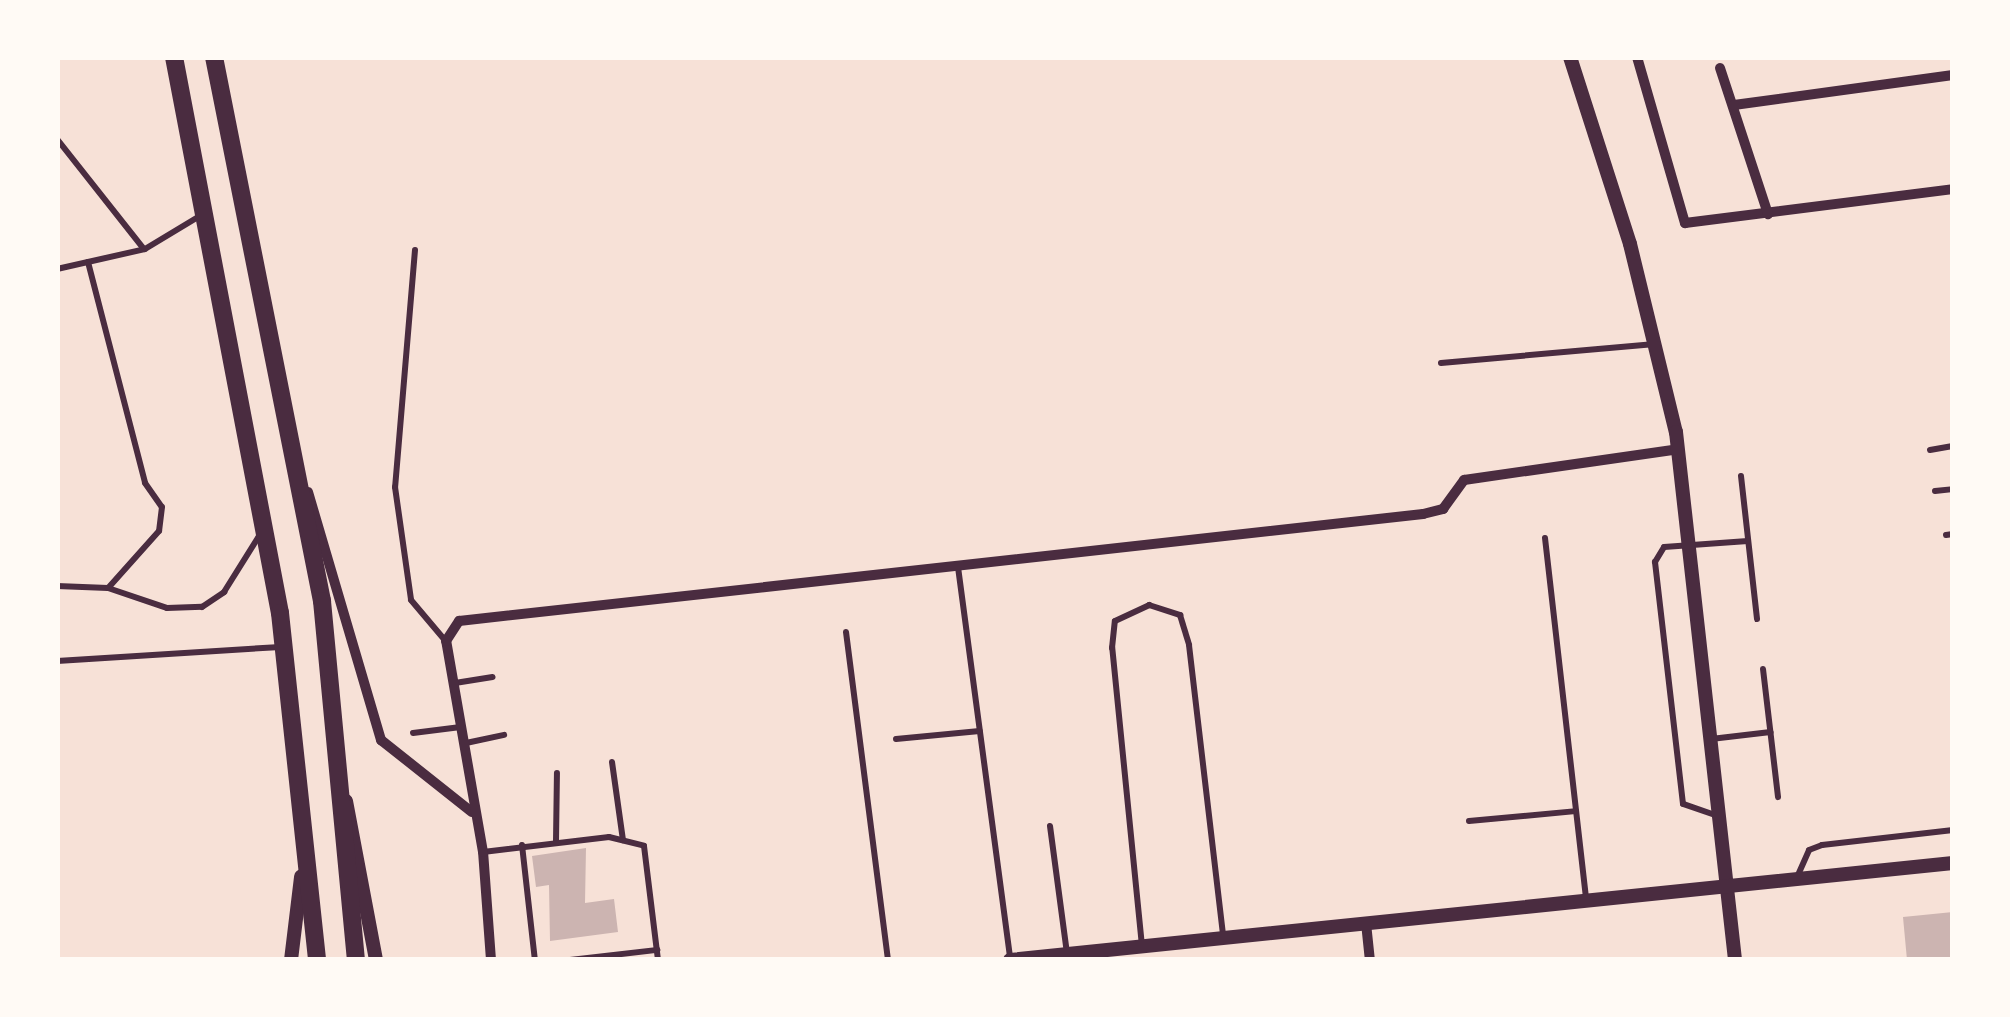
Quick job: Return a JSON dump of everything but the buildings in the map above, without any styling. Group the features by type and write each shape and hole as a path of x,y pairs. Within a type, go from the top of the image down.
{"main road":[{"path":"174,57 283,647 305,818 316,960"},
{"path":"214,57 296,454 342,786 356,960"}],"street":[{"path":"1570,57 1654,344 1678,449 1735,960"},
{"path":"1637,57 1685,223 1953,189"},
{"path":"1720,68 1768,214"},
{"path":"1734,105 1953,76"},
{"path":"491,960 483,852 472,812 446,641 449,628 475,616 1423,514 1443,509 1464,480 1678,449"},
{"path":"296,454 381,740 472,812"},
{"path":"342,786 376,960"},
{"path":"291,960 305,818"},
{"path":"1010,960 1142,946 1169,952 1224,938 1953,862"},
{"path":"1366,922 1370,960"}],"lane":[{"path":"57,140 145,249"},
{"path":"57,269 145,249 204,213"},
{"path":"415,250 395,488 411,600 446,641"},
{"path":"88,262 145,483 162,507 159,531 108,587"},
{"path":"1441,363 1654,344"},
{"path":"1930,450 1953,446"},
{"path":"1741,476 1757,619"},
{"path":"1935,491 1953,489"},
{"path":"57,586 108,587 166,608 202,607 224,592 264,528"},
{"path":"1545,538 1586,900"},
{"path":"1720,816 1690,812 1681,793 1655,562 1664,548 1748,541"},
{"path":"957,563 1010,960"},
{"path":"1142,946 1112,648 1115,621 1149,605 1180,615 1190,645 1224,938"},
{"path":"846,632 888,960"},
{"path":"57,661 283,647"},
{"path":"1763,669 1778,796"},
{"path":"453,683 493,676"},
{"path":"413,734 461,727"},
{"path":"896,740 980,731"},
{"path":"1712,739 1771,732"},
{"path":"464,743 504,735"},
{"path":"613,762 623,840"},
{"path":"556,773 556,842"},
{"path":"1468,821 1576,812"},
{"path":"1050,826 1067,954"},
{"path":"1797,878 1809,850 1822,845 1953,830"},
{"path":"483,852 556,842 623,840 644,846 657,955 570,960"},
{"path":"522,845 535,960"}]}
